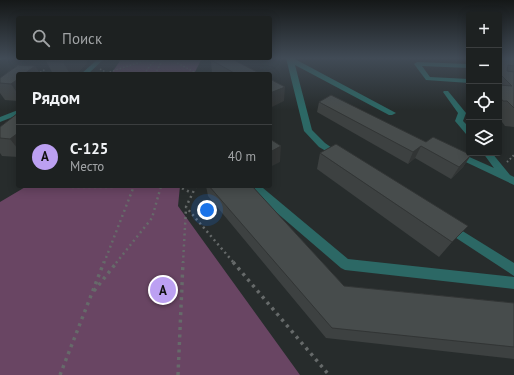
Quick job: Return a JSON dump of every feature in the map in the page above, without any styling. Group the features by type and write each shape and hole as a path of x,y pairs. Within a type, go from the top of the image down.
{"street":[{"path":"293,76 308,131 322,145 348,162"},
{"path":"320,76 392,113"},
{"path":"426,76 428,78 466,81"},
{"path":"446,92 462,113 459,121 466,129"},
{"path":"0,120 16,113"},
{"path":"445,149 511,180"},
{"path":"490,156 511,180"},
{"path":"259,191 346,264 514,283"},
{"path":"441,222 514,270"}],"path":[{"path":"60,375 133,188"},
{"path":"91,295 152,218 160,188"},
{"path":"181,188 192,193"},
{"path":"178,375 186,207 195,188"},
{"path":"186,207 329,375"}],"shaded area":[{"path":"24,188 180,188 178,206 300,375 0,375 0,202"}],"building":[{"path":"3,76 16,76 16,80 11,84 0,83 0,78"},
{"path":"502,76 514,76 514,108 507,101 502,100 502,85 512,86"},
{"path":"272,80 285,87 272,92"},
{"path":"331,95 426,142 433,137 466,153 466,156 470,156 459,167 421,146 413,152 319,102"},
{"path":"16,115 16,134 10,139 0,138 0,127"},
{"path":"272,140 281,146 272,151"},
{"path":"336,144 468,226 452,242 320,153"},
{"path":"211,188 254,188 344,286 514,303 514,347 332,328"}],"place":[{"name":"С-125","path":"163,290"}]}
